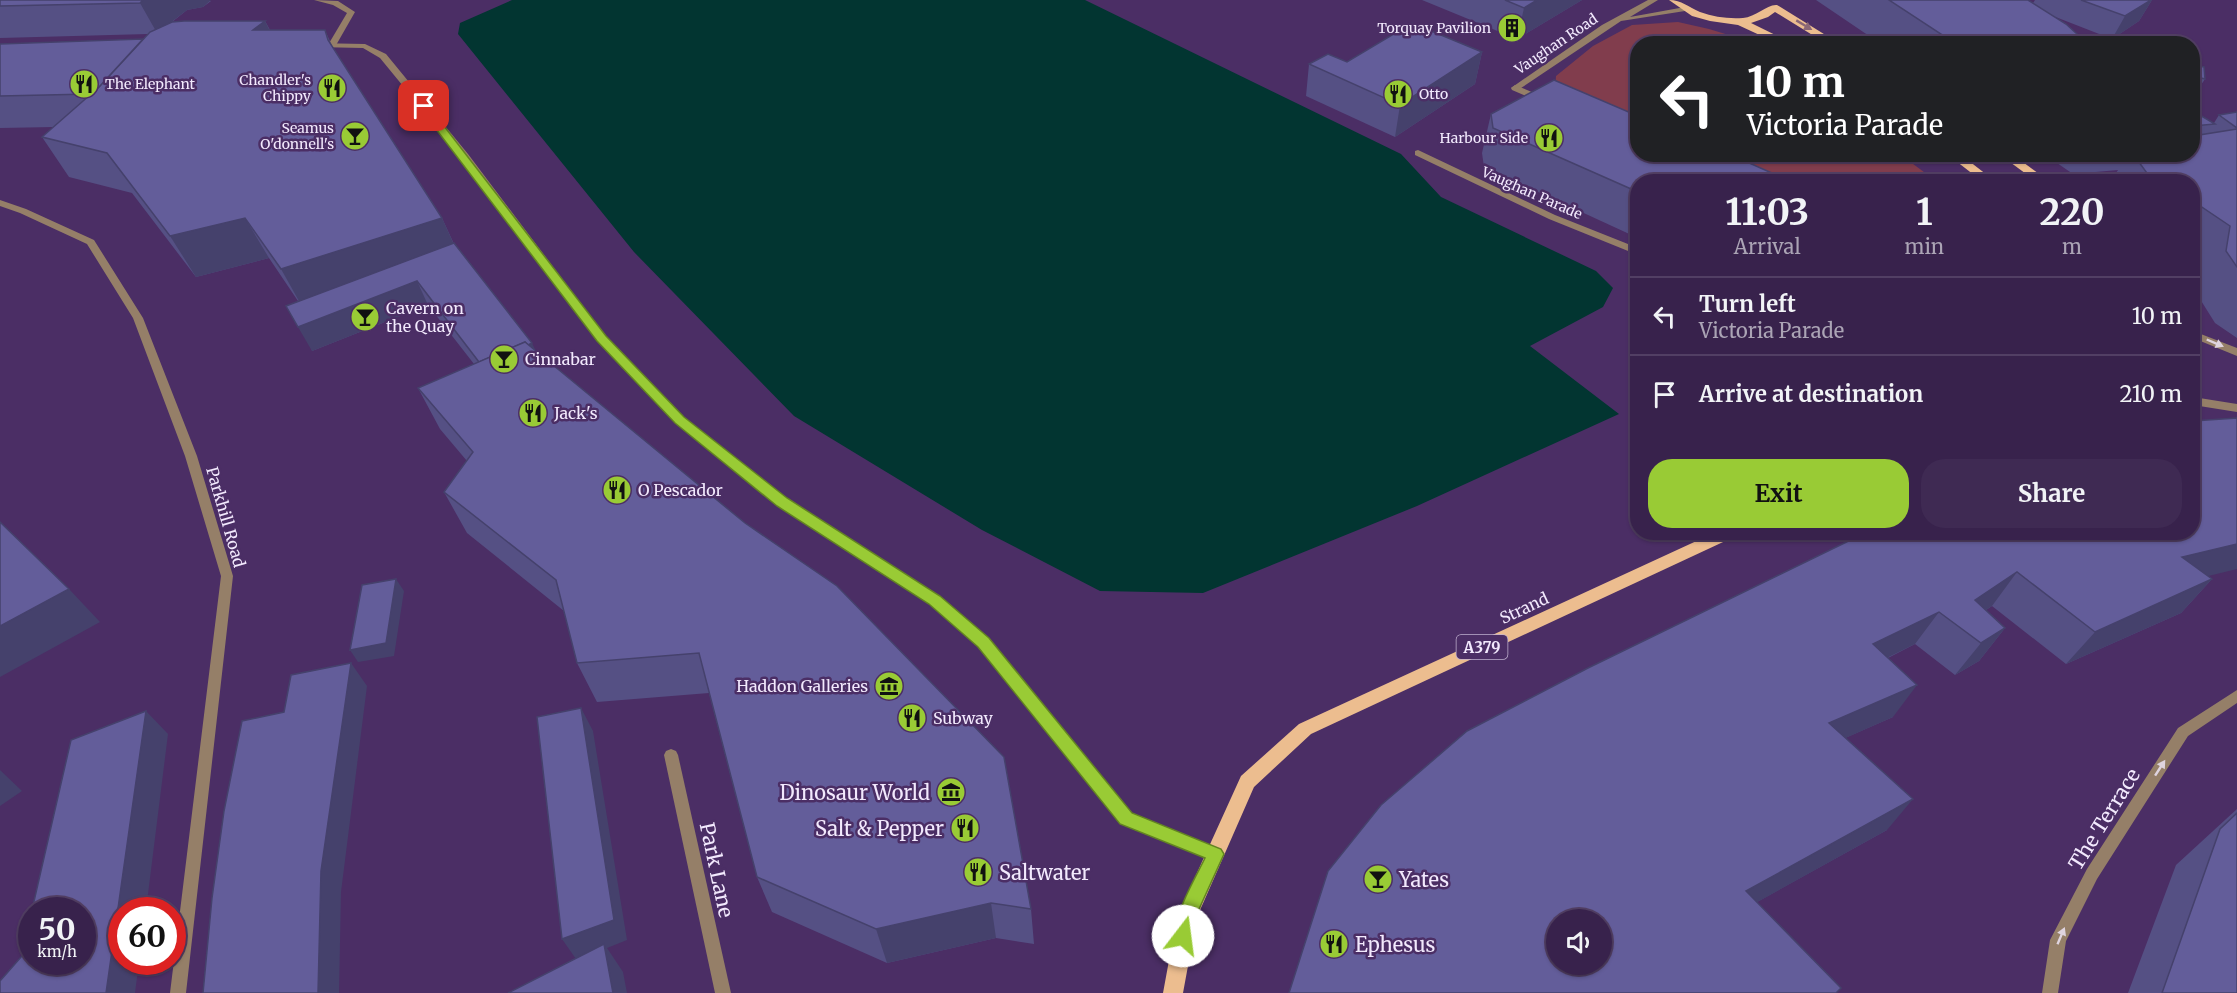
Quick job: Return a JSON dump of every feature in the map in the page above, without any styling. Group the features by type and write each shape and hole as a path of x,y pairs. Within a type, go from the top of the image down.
{"main road":[{"path":"1674,0 1685,9 1709,18 1738,21 1749,21 1767,15 1773,4 1823,36"},
{"path":"1738,21 1771,36"},
{"path":"1963,162 1980,174"},
{"path":"2016,162 2033,174"},
{"name":"Strand","path":"1215,854 1247,782 1305,729 1714,540"},
{"name":"A379","path":"1173,993 1187,917 1215,854"}],"street":[{"path":"318,0 335,3 351,12 332,45"},
{"name":"Vaughan Road","path":"1556,106 1515,88 1613,22 1654,0"},
{"name":"Vaughan Road","path":"1613,22 1685,9"},
{"path":"308,45 365,46 383,56 465,156 602,339 680,420 782,502 935,600 983,643 1126,819 1215,854"},
{"name":"Vaughan Parade","path":"1418,153 1552,217 1630,249"},
{"name":"Parkhill Road","path":"0,203 91,242 138,318 191,456 227,576 178,993"},
{"path":"2200,337 2237,352"},
{"path":"2200,402 2237,408"},
{"name":"The Terrace","path":"2049,993 2058,940 2092,874 2184,732 2237,696"},
{"name":"Park Lane","path":"670,755 723,993"}],"shaded area":[{"path":"512,0 1085,0 1401,154 1441,197 1596,271 1613,288 1603,307 1530,346 1619,414 1417,506 1203,593 1100,591 982,530 794,416 634,252 458,34 460,23"},
{"path":"1678,22 1732,36 1630,36 1630,125 1555,91 1556,76 1593,46 1632,25"},
{"path":"1711,162 1910,162 1927,174 1739,174"}],"building":[{"path":"0,0 143,0 140,3 0,6"},
{"path":"1505,0 1537,0 1524,8"},
{"path":"1889,0 2028,0 2066,24 2079,36 1944,36"},
{"path":"2081,0 2151,0 2125,16"},
{"path":"265,21 253,30 325,30 328,40 442,218 281,269 245,218 170,236 107,153 42,137 99,87 150,32 172,22"},
{"path":"1412,23 1482,52 1400,105 1309,64 1328,54 1347,62"},
{"path":"143,39 91,94 0,96 0,44"},
{"path":"2200,66 2204,67 2205,79 2200,78"},
{"path":"1554,80 1630,113 1630,162 1747,162 1774,174 1630,174 1630,188 1493,128 1491,114"},
{"path":"2237,112 2237,128 2219,115"},
{"path":"2200,115 2215,124 2200,125"},
{"path":"2237,129 2237,267 2226,251 2230,226 2200,206 2200,174 2148,174 2139,162 2200,162 2200,135"},
{"path":"454,243 532,343 528,345 525,342 479,362 417,281 298,327 286,306"},
{"path":"525,342 745,523 837,586 1004,757 1031,909 991,903 876,929 757,877 699,653 577,663 556,580 444,492 473,452 418,388"},
{"path":"2237,418 2237,544 2182,557 2212,579 2095,632 2017,572 1975,600 2005,628 1981,643 1939,612 1873,644 1917,685 1829,723 1913,799 1746,891 1841,988 1836,993 1289,993 1328,871 1381,805 1467,731 1588,668 1851,540 2200,540 2200,421"},
{"path":"0,522 69,589 0,626"},
{"path":"396,579 386,643 350,650 362,585"},
{"path":"351,663 321,871 318,993 203,993 212,898 224,811 242,721 284,712 291,675"},
{"path":"581,708 614,920 562,939 537,717"},
{"path":"146,711 120,897 108,897 109,975 106,993 0,993 0,981 18,961 18,975 96,975 96,897 35,897 71,740"},
{"path":"2237,813 2237,993 2162,993 2220,829"},
{"path":"604,944 613,993 508,993"}],"place":[{"name":"Torquay Pavilion","path":"1512,28"},
{"name":"The Elephant","path":"84,84"},
{"name":"Chandler's Chippy","path":"332,88"},
{"name":"Otto","path":"1398,94"},
{"name":"Seamus O'donnell's","path":"355,136"},
{"name":"Harbour Side","path":"1549,138"},
{"name":"Cavern on the Quay","path":"365,317"},
{"name":"Cinnabar","path":"504,359"},
{"name":"Jack's","path":"533,413"},
{"name":"O Pescador","path":"617,490"},
{"name":"Haddon Galleries","path":"889,686"},
{"name":"Subway","path":"912,718"},
{"name":"Dinosaur World","path":"951,792"},
{"name":"Salt & Pepper","path":"965,828"},
{"name":"Saltwater","path":"978,872"},
{"name":"Yates","path":"1378,879"},
{"name":"Ephesus","path":"1334,944"}],"route":[{"path":"424,106 465,156 602,339 680,420 782,502 935,600 983,643 1126,819 1215,854 1187,917 1183,936"}]}
